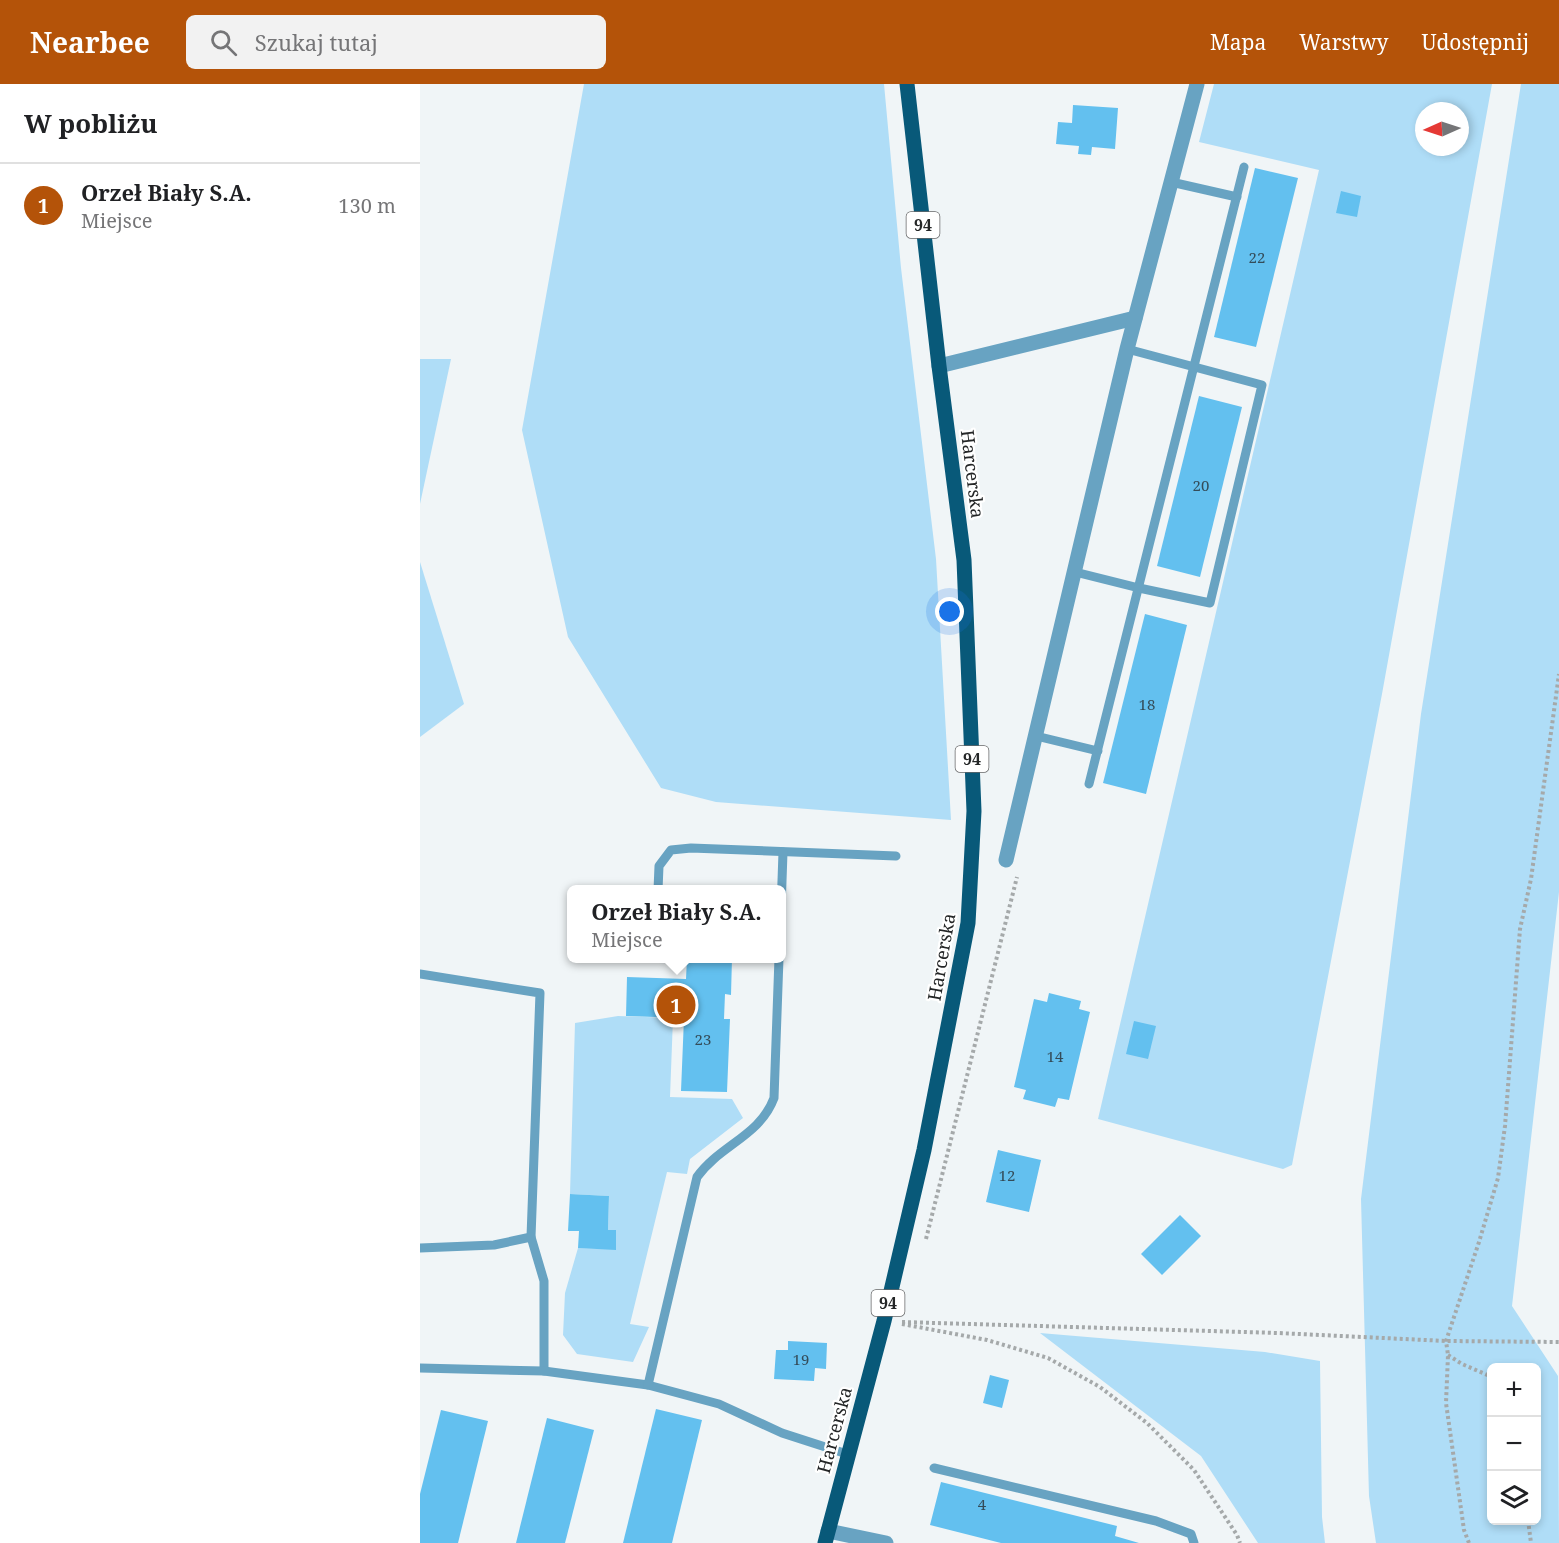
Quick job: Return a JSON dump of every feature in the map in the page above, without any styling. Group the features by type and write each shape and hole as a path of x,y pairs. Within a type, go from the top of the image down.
{"main road":[{"name":"94","path":"907,84 939,366"},
{"name":"Harcerska","path":"827,1537 847,1454 884,1321 924,1150 968,923 974,811 964,560 939,366"}],"street":[{"path":"1013,864 1036,736 1127,349 1197,84"},
{"path":"939,366 1135,318"},
{"path":"827,1537 880,1542"}],"lane":[{"path":"1089,784 1244,166"},
{"path":"1171,182 1237,197"},
{"path":"1075,572 1210,603 1262,385 1127,349"},
{"path":"1036,736 1098,751"},
{"path":"658,885 659,866 671,850 692,848 896,856"},
{"path":"782,885 783,852"},
{"path":"648,1385 697,1177 705,1165 762,1121 770,1110 774,1098 779,963"},
{"path":"420,974 540,993 531,1237 544,1281 544,1371"},
{"path":"420,1248 494,1245 531,1237"},
{"path":"420,1368 544,1371 648,1385 719,1404 782,1434 847,1454"},
{"path":"934,1468 1156,1521 1191,1534 1194,1543"}],"path":[{"path":"1469,1543 1464,1530 1446,1403 1448,1355 1446,1341 1498,1178 1506,1115 1520,929 1531,879 1559,674"},
{"path":"926,1240 1013,864"},
{"path":"884,1321 1393,1337 1446,1341 1559,1342"},
{"path":"884,1321 987,1340 1048,1358 1100,1387 1147,1423 1194,1470 1238,1535 1240,1543"},
{"path":"1448,1355 1487,1375"},
{"path":"1529,1525 1531,1543"}],"shaded area":[{"path":"584,84 884,84 901,268 936,559 951,820 716,802 661,788 568,637 522,430"},
{"path":"1214,84 1492,84 1382,694 1292,1165 1283,1169 1098,1119 1319,170 1199,142"},
{"path":"1521,84 1559,84 1559,892 1512,1306 1558,1376 1559,1543 1376,1543 1369,1496 1361,1199 1421,714"},
{"path":"420,359 451,359 420,504"},
{"path":"420,562 464,704 420,737"},
{"path":"618,1016 673,1018 670,1097 732,1099 743,1118 690,1159 687,1174 667,1172 630,1324 649,1327 633,1362 577,1354 563,1335 565,1293 578,1248 616,1249 616,1230 608,1230 609,1196 570,1194 575,1023"},
{"path":"1040,1333 1265,1352 1320,1361 1322,1517 1325,1543 1258,1543 1201,1456"}],"building":[{"path":"1073,105 1118,108 1115,149 1092,147 1091,155 1078,154 1079,146 1056,144 1058,122 1072,123"},
{"path":"1255,168 1298,178 1256,347 1214,337"},
{"path":"1341,191 1361,196 1357,217 1336,213"},
{"path":"1199,396 1242,407 1200,577 1157,566"},
{"path":"1145,614 1187,625 1146,794 1103,783"},
{"path":"687,963 732,963 731,995 725,994 724,1019 730,1019 727,1092 681,1091 684,1018 626,1016 627,977 686,979"},
{"path":"1049,993 1081,1001 1079,1009 1090,1012 1069,1100 1058,1098 1055,1107 1023,1099 1026,1090 1014,1087 1034,999 1047,1002"},
{"path":"1134,1021 1156,1026 1148,1059 1126,1054"},
{"path":"998,1150 1041,1160 1029,1212 986,1202"},
{"path":"570,1194 609,1196 608,1230 616,1230 616,1250 578,1248 579,1231 568,1231"},
{"path":"1180,1215 1201,1236 1162,1275 1141,1254"},
{"path":"788,1341 827,1343 826,1369 815,1368 814,1381 774,1379 776,1350 788,1350"},
{"path":"990,1375 1009,1380 1002,1408 983,1403"},
{"path":"656,1409 702,1420 672,1543 623,1543"},
{"path":"441,1410 488,1421 458,1543 420,1543 420,1494"},
{"path":"547,1418 594,1430 565,1543 516,1543"},
{"path":"941,1482 1117,1526 1115,1536 1139,1543 1001,1543 930,1525"}],"place":[{"name":"Orzeł Biały S.A.","path":"676,1005"}]}
